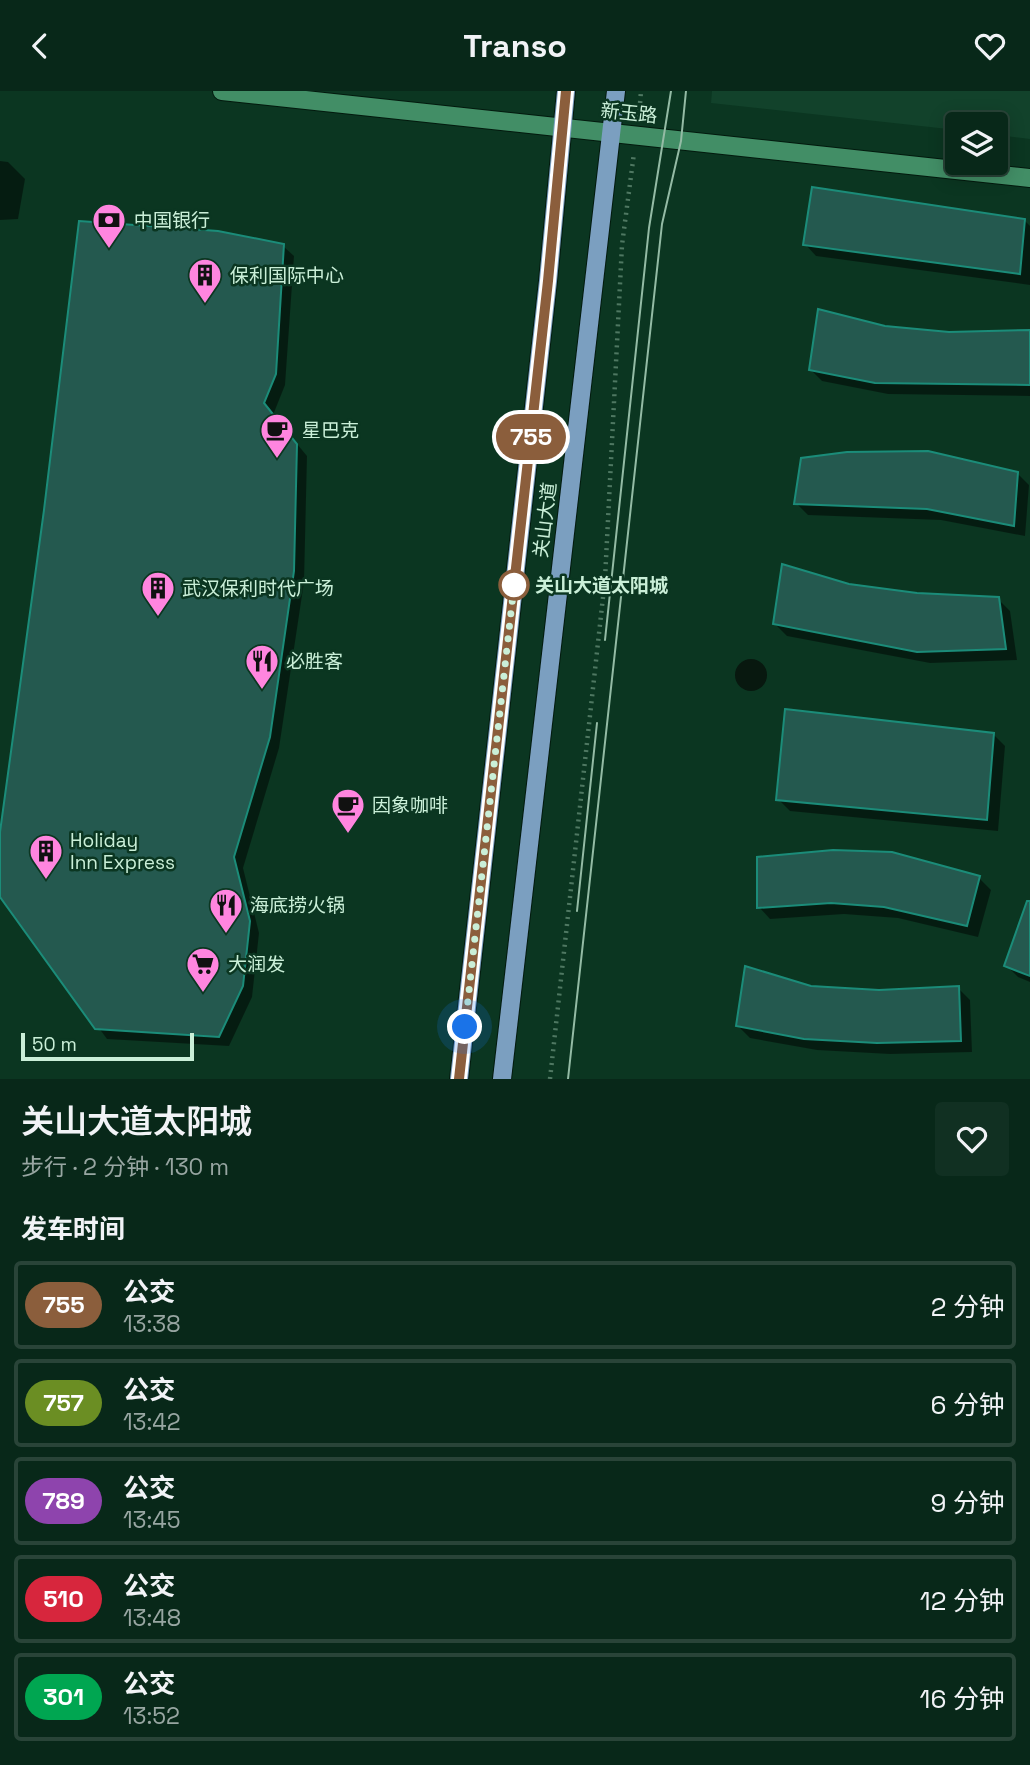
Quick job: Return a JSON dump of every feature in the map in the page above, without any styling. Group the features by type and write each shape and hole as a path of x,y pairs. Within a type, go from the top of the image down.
{"main road":[{"name":"关山大道","path":"459,1079 548,281 560,127 566,91"},
{"name":"关山大道","path":"502,1079 616,91"}],"street":[{"name":"新玉路","path":"222,91 1030,178"}],"path":[{"path":"550,1079 605,579 622,245 641,91"}],"shaded area":[{"path":"712,91 1030,91 1030,139 1008,136 1008,112 945,112 945,129 711,103"},
{"path":"751,659 762,664 767,675 762,686 751,691 740,686 735,675 740,664"}],"building":[{"path":"812,187 1025,219 1020,274 803,245"},
{"name":"武汉保利时代广场","path":"79,221 218,231 284,244 276,374 264,403 297,444 294,571 270,737 234,857 250,921 243,986 219,1037 95,1029 0,897 0,832 44,510"},
{"path":"818,309 885,326 949,332 1030,330 1030,385 875,383 809,370"},
{"path":"928,451 1018,472 1014,526 927,509 794,504 801,458 847,452"},
{"path":"782,564 849,584 917,593 999,597 1006,649 917,652 773,624"},
{"path":"785,709 994,733 987,820 776,800"},
{"path":"833,850 892,852 980,876 967,926 884,907 831,903 757,908 757,857"},
{"path":"1027,901 1030,901 1030,976 1004,966"},
{"path":"745,966 811,986 879,990 959,986 961,1041 877,1043 804,1039 736,1026"}],"tram line":[{"path":"605,640 649,228 671,91"},
{"path":"568,1079 662,224 681,141 686,91"},
{"path":"577,911 597,723"}],"bus line":[{"name":"755","path":"459,1079 548,281 560,127 566,91"}],"place":[{"name":"中国银行","path":"109,250"},
{"name":"保利国际中心","path":"205,305"},
{"name":"星巴克","path":"277,460"},
{"name":"关山大道太阳城","path":"514,585"},
{"name":"武汉保利时代广场","path":"158,618"},
{"name":"必胜客","path":"262,691"},
{"name":"因象咖啡","path":"348,835"},
{"name":"Holiday Inn Express","path":"46,881"},
{"name":"海底捞火锅","path":"226,935"},
{"name":"大润发","path":"203,994"}],"route":[{"path":"465,1027 514,585"}]}
